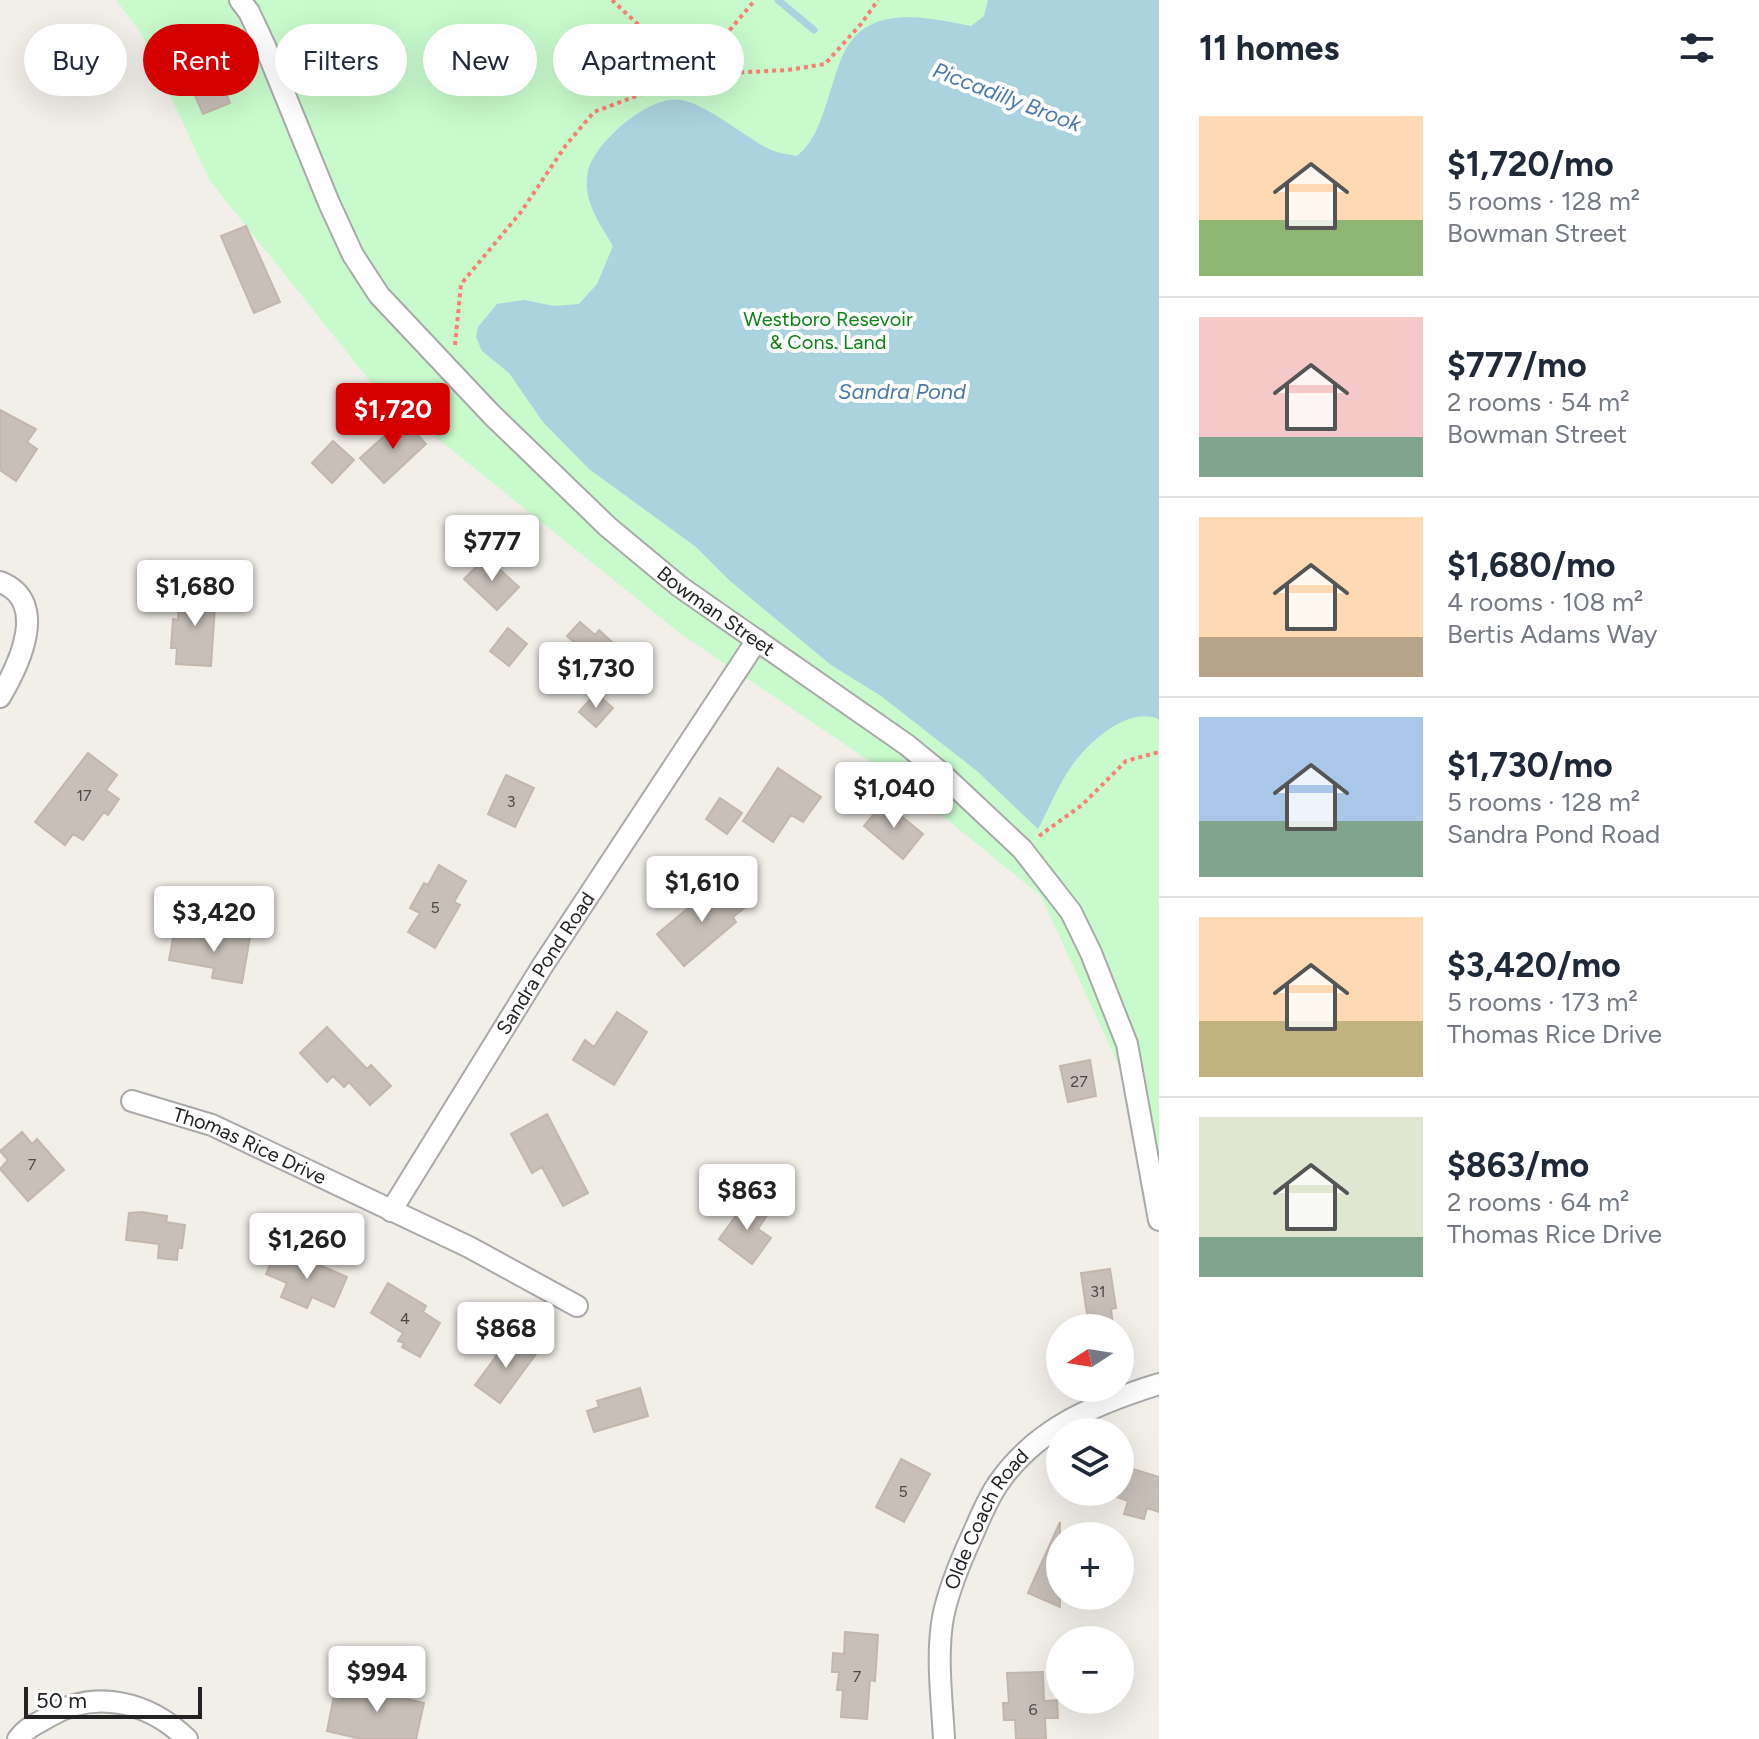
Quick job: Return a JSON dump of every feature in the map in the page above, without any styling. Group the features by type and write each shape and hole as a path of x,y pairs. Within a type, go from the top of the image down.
{"street":[{"name":"Bowman Street","path":"240,0 265,46 353,255 379,295 492,415 608,527 679,586 918,754 1022,849 1071,912 1127,1044 1159,1220"},
{"path":"0,582 11,586 24,600 26,637 0,697"},
{"name":"Sandra Pond Road","path":"391,1211 543,965 757,640"},
{"name":"Thomas Rice Drive","path":"132,1101 212,1125 469,1247 577,1306"},
{"name":"Olde Coach Road","path":"944,1739 940,1670 943,1618 955,1572 1000,1481 1034,1443 1067,1420 1098,1405 1159,1384"},
{"path":"18,1739 27,1727 59,1709 112,1700 140,1707 176,1728 187,1739"}],"path":[{"path":"612,0 638,24"},
{"path":"735,24 755,0"},
{"path":"744,72 825,64 878,0"},
{"path":"452,371 461,284 521,212 566,145 594,112 636,96"},
{"path":"1022,849 1082,805 1126,761 1159,752"}],"green space":[{"name":"Sandra Pond","path":"116,0 1159,0 1159,1171 1154,1143 1041,896 902,783 681,634 377,390 210,181 170,96 259,96 259,24 143,24 143,37"}],"water":[{"name":"Sandra Pond","path":"988,0 1159,0 1159,719 1147,716 1135,718 1098,737 1066,774 1038,829 977,771 881,696 831,665 729,580 696,547 589,469 543,422 509,373 482,351 476,337 478,327 497,304 524,300 554,306 579,304 597,284 613,246 597,219 587,192 588,171 612,134 640,112 654,104 681,100 713,114 767,148 797,156 816,132 843,55 854,38 867,27 882,20 900,18 971,26 984,16"}],"building":[{"path":"195,96 227,96 230,103 203,114"},
{"path":"246,226 280,302 254,313 221,236"},
{"path":"0,410 36,429 27,442 37,449 16,481 0,470"},
{"path":"403,419 426,444 384,483 360,458"},
{"path":"333,441 354,460 332,483 312,463"},
{"path":"486,557 519,587 497,610 464,579"},
{"path":"180,590 216,592 211,666 176,664 177,648 171,648 173,619 178,620"},
{"path":"580,622 595,635 599,630 625,654 617,664 622,668 601,692 586,679 595,670 578,654 582,649 567,636"},
{"path":"508,628 527,644 509,666 490,651"},
{"path":"596,693 613,708 596,727 579,712"},
{"path":"88,753 117,775 106,790 119,799 108,815 104,812 83,840 73,834 65,845 35,822"},
{"path":"778,768 821,797 803,822 791,815 773,842 743,821"},
{"path":"506,775 534,788 515,827 488,814"},
{"path":"720,798 742,813 727,834 706,819"},
{"path":"884,802 923,834 903,859 864,826"},
{"path":"439,865 466,881 454,902 460,905 435,948 408,932 420,913 410,908"},
{"path":"731,884 748,905 733,917 736,922 684,966 657,934 705,894 711,901"},
{"path":"220,931 250,937 242,983 212,978 214,968 169,960 174,933 203,939 204,934 219,937"},
{"path":"617,1012 647,1032 614,1085 573,1060 585,1040 594,1047"},
{"path":"327,1027 367,1069 371,1065 391,1086 370,1105 349,1082 344,1087 333,1076 327,1082 300,1053"},
{"path":"1090,1060 1096,1096 1068,1102 1060,1066"},
{"path":"547,1114 588,1193 563,1206 542,1167 532,1173 511,1134"},
{"path":"22,1132 32,1144 37,1139 64,1170 28,1201 0,1169 8,1160 0,1151"},
{"path":"748,1199 768,1214 758,1229 771,1238 752,1264 719,1239"},
{"path":"129,1213 167,1216 166,1222 185,1225 177,1260 158,1258 159,1244 126,1240"},
{"path":"276,1252 304,1264 306,1259 347,1277 334,1307 312,1297 307,1308 281,1297 287,1283 266,1274"},
{"path":"1110,1269 1116,1308 1111,1309 1112,1314 1087,1314 1081,1273"},
{"path":"388,1283 426,1306 423,1312 440,1323 420,1357 402,1347 404,1343 398,1341 403,1333 371,1313"},
{"path":"511,1336 536,1354 500,1403 475,1385"},
{"path":"640,1388 648,1416 594,1432 587,1411 599,1407 597,1401"},
{"path":"901,1459 930,1474 904,1522 876,1507"},
{"path":"1134,1469 1159,1477 1159,1512 1147,1508 1144,1519 1124,1514 1126,1506 1134,1506"},
{"path":"1046,1553 1046,1601 1028,1593"},
{"path":"845,1632 878,1635 875,1681 870,1680 867,1719 841,1717 843,1690 837,1690 839,1672 832,1672 833,1653 844,1654"},
{"path":"1043,1672 1046,1714 1058,1714 1058,1718 1045,1718 1046,1739 1016,1739 1015,1720 1004,1720 1003,1703 1009,1703 1007,1673"},
{"path":"392,1674 411,1678 406,1699 424,1703 416,1739 361,1739 327,1731 335,1691 372,1699 373,1694 387,1697"}],"waterway":[{"name":"Piccadilly Brook","path":"778,0 814,30"}],"park label":[{"name":"Westboro Resevoir & Cons. Land","path":"828,330"}]}
